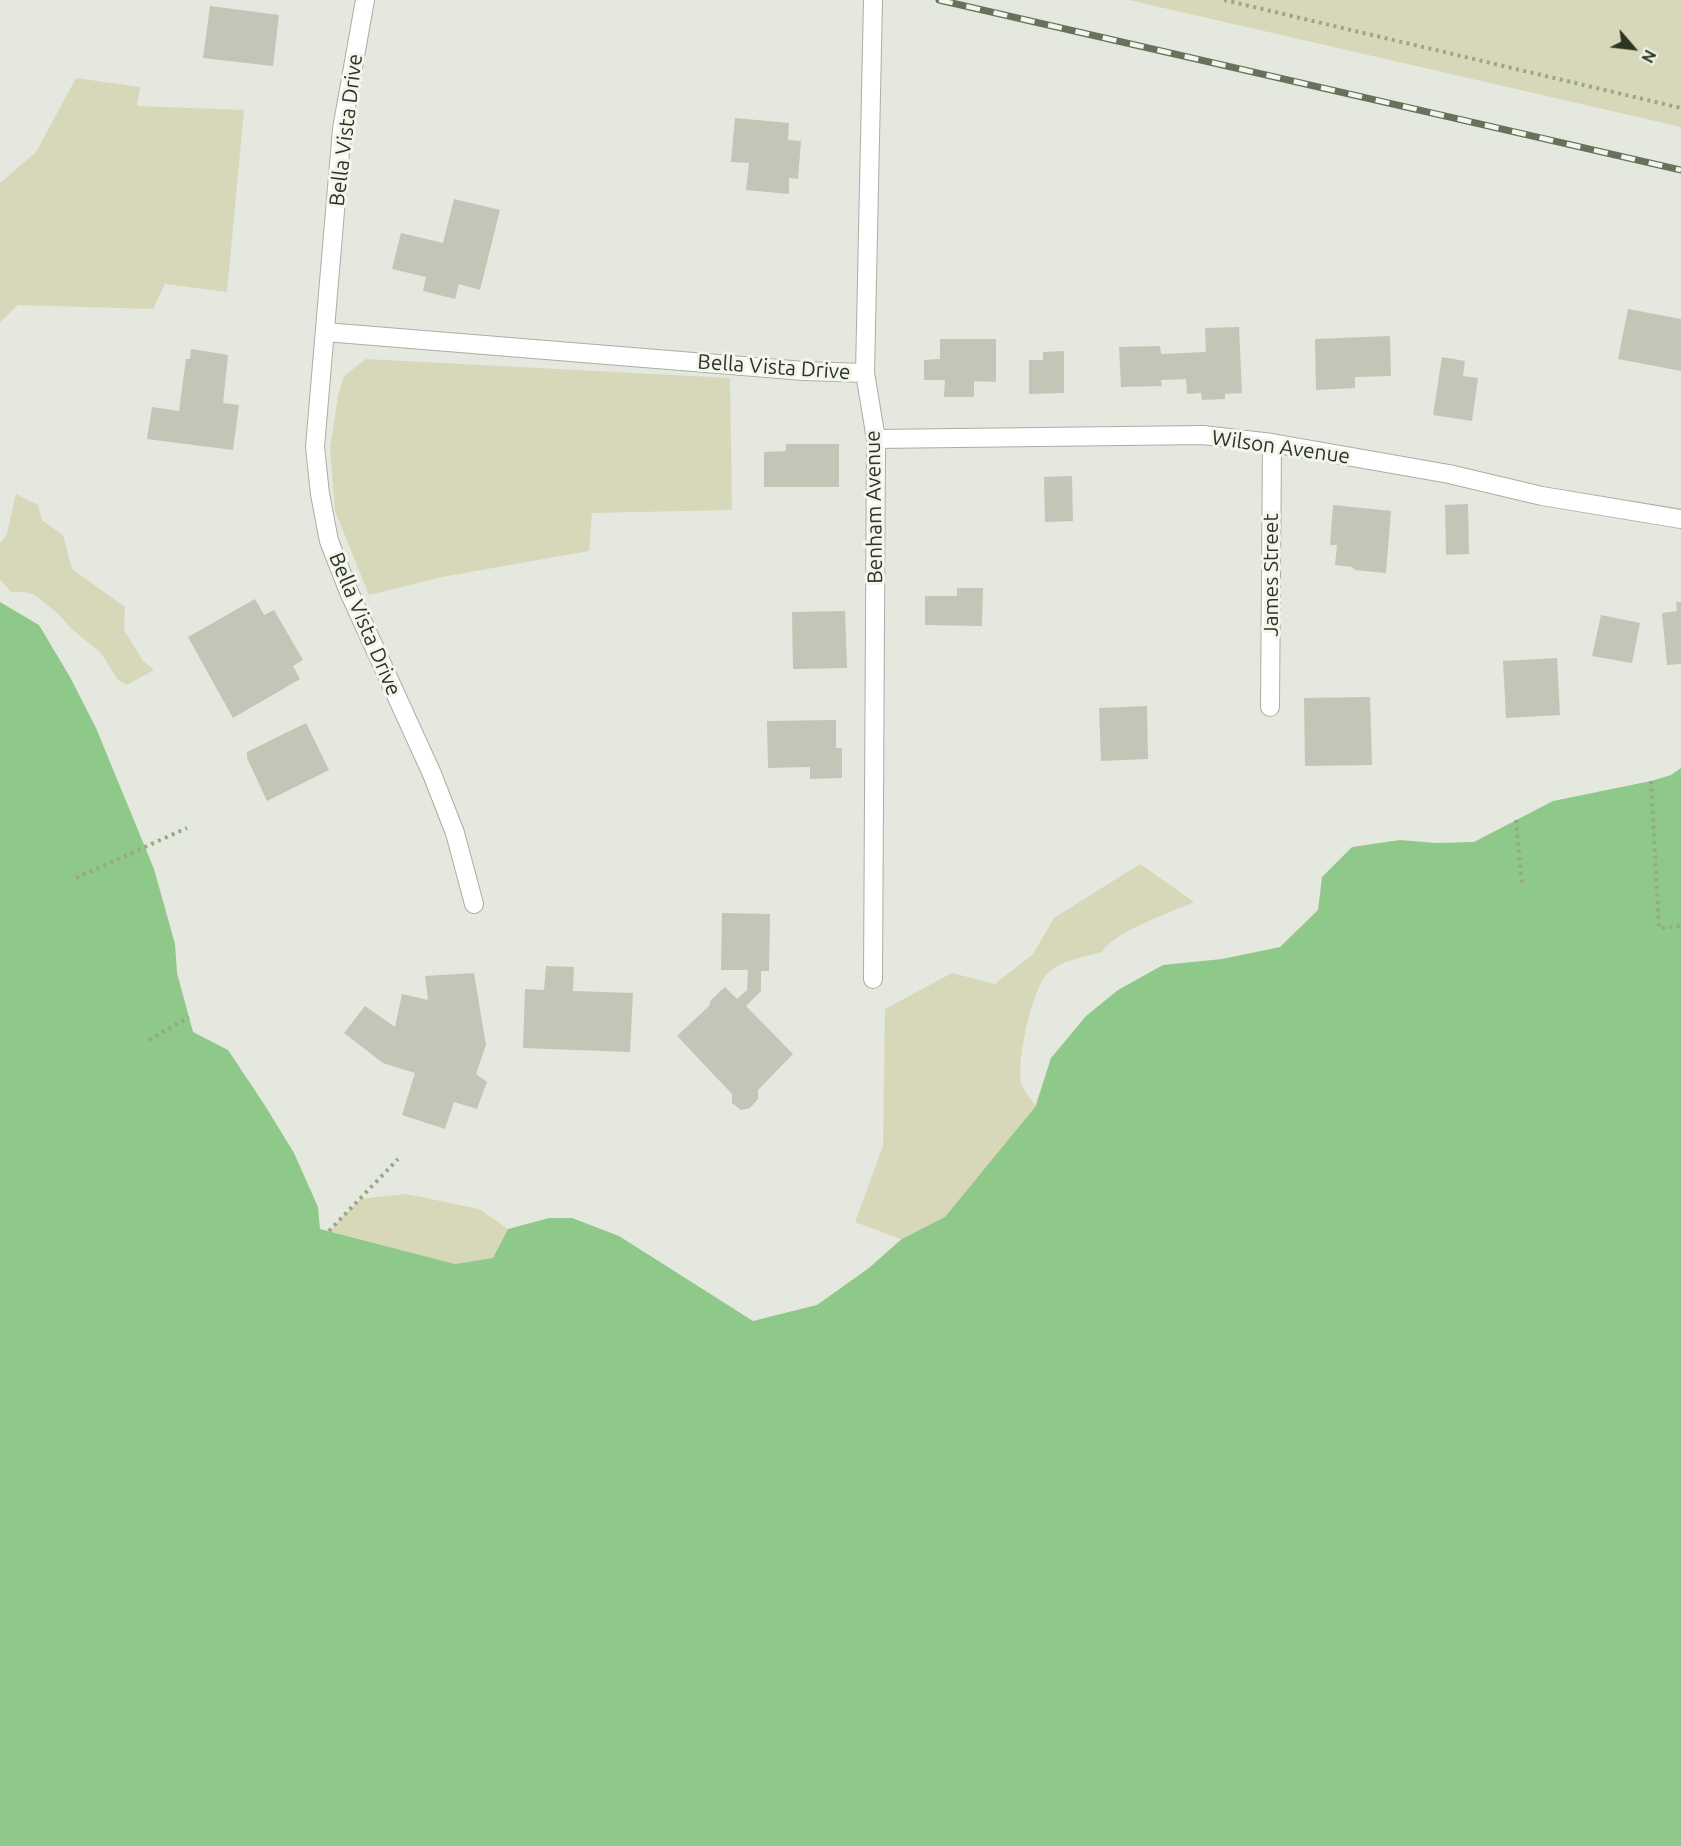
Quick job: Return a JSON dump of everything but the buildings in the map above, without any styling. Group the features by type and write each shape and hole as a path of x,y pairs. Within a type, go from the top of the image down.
{"street":[{"name":"Bella Vista Drive","path":"365,0 342,129 315,447 320,494 329,541 348,592 432,774 455,834 474,904"},
{"name":"Benham Avenue","path":"873,0 865,373 876,438 873,979"},
{"name":"Bella Vista Drive","path":"326,332 804,371 865,373"},
{"name":"Wilson Avenue","path":"876,438 1203,435 1272,442 1449,474 1542,496 1681,519"},
{"name":"James Street","path":"1270,707 1272,442"}],"path":[{"path":"1224,0 1681,108"},
{"path":"1651,781 1659,928 1681,926"},
{"path":"1516,820 1522,885"},
{"path":"76,878 187,828"},
{"path":"148,1040 189,1017"},
{"path":"328,1231 398,1159"}],"shaded area":[{"path":"1129,0 1681,0 1681,127"},
{"path":"76,78 140,87 137,106 244,110 227,292 165,284 153,309 18,305 0,322 0,183 36,152"},
{"path":"366,359 730,378 732,510 592,513 589,551 442,577 369,595 335,511 330,449 338,396 344,376"},
{"path":"16,494 38,505 42,520 63,535 72,569 125,607 124,630 143,661 154,670 127,685 118,680 101,653 57,613 35,595 11,592 0,579 0,543 7,534"},
{"path":"0,602 39,625 70,677 96,728 154,869 175,944 177,973 193,1032 228,1050 264,1104 294,1153 318,1207 320,1229 455,1264 493,1258 508,1229 549,1218 572,1218 619,1236 753,1321 817,1305 869,1268 902,1239 945,1217 1036,1106 1051,1058 1086,1016 1118,990 1163,965 1222,959 1280,947 1318,910 1322,877 1352,847 1400,840 1436,843 1474,842 1553,801 1651,781 1671,775 1681,768 1681,1846 0,1846"},
{"path":"1140,864 1194,902 1130,930 1118,937 1102,952 1052,969 1041,982 1026,1028 1020,1075 1023,1088 1035,1105 1051,1058 1037,1260 753,1321 817,1305 869,1268 901,1239 855,1222 883,1146 885,1009 952,973 995,984 1033,954 1054,918"},
{"path":"406,1194 479,1209 508,1229 494,1258 455,1264 329,1231 360,1199"}],"railway":[{"path":"939,0 1681,170"}]}
